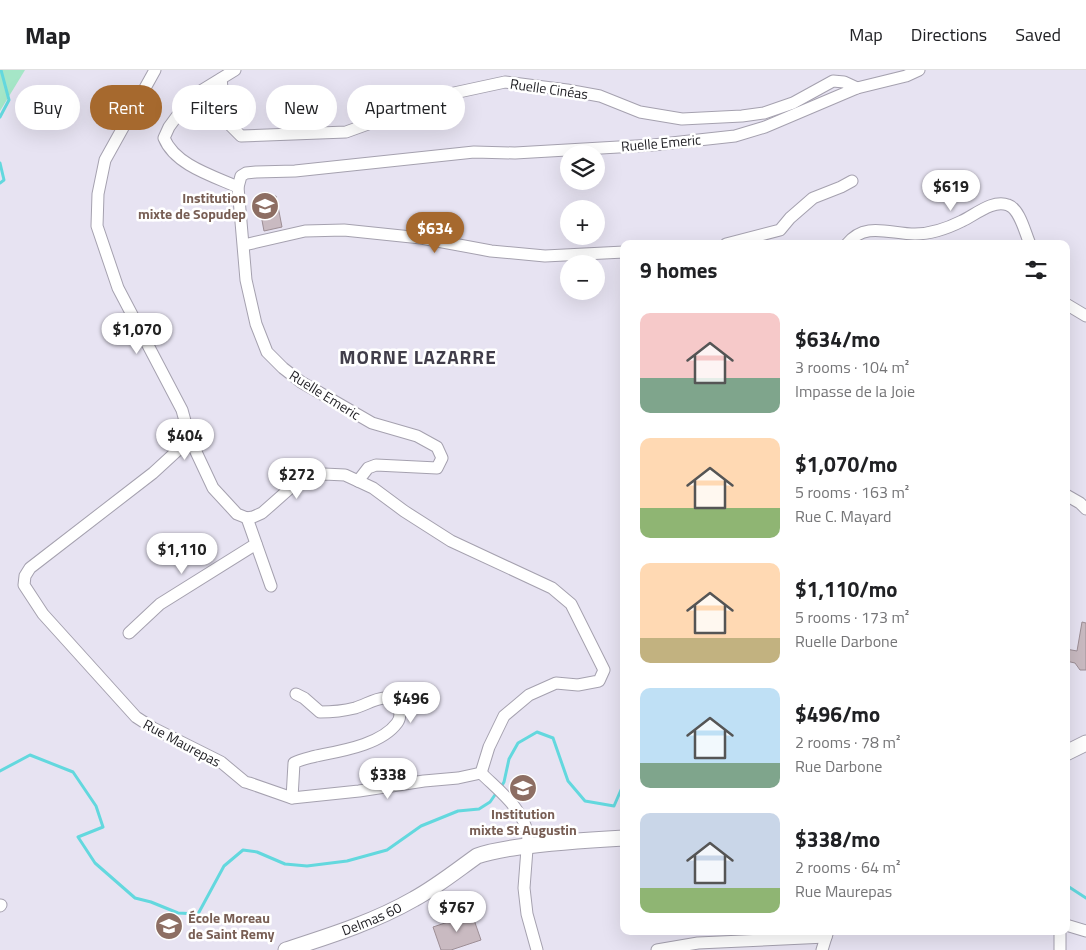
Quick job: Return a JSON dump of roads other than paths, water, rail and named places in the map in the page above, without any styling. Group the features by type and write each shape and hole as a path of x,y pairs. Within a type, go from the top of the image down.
{"street":[{"path":"155,70 105,160 98,194 97,226 118,288 182,410 190,439 213,488 237,514 247,518 262,513 296,483 308,478 324,474 345,475 358,481 373,488 404,512 451,540 559,593 571,604 604,670 599,681 578,685 556,683 529,695 504,716 489,747 481,773 505,796 523,818 528,836 524,888 527,914 538,950"},
{"path":"235,70 191,97 169,127 164,138 168,147 187,164 238,187"},
{"name":"Ruelle Emeric","path":"358,481 368,468 376,465 437,468 442,458 437,447 417,436 372,423 300,382 267,352 256,324 246,280 238,187 241,176 246,173 295,171 474,152 515,152 643,145 735,136 765,127 857,88 906,76 919,70"},
{"name":"Ruelle Cinéas","path":"221,79 226,121 241,136 346,132 454,92 505,82 600,96 640,112 682,119 764,113 793,103 833,81 844,82 857,88"},
{"path":"741,240 780,230 790,218 813,198 852,181"},
{"path":"851,240 864,231 872,230 916,234 938,231 954,225 990,206 1000,204 1008,205 1015,209 1028,240"},
{"path":"244,245 305,231 344,230 413,237 490,251 545,256 620,252"},
{"path":"1070,306 1086,316"},
{"name":"Rue Maurepas","path":"190,439 153,473 30,568 25,576 24,585 43,614 136,717 153,728 222,762 245,782 292,798 359,791 424,780 458,778 481,773"},
{"path":"1070,497 1086,509"},
{"path":"247,518 271,586"},
{"path":"129,633 160,604 256,544"},
{"path":"292,798 294,763 371,742 394,727 400,715 395,702 391,699 385,698 338,712 320,712 304,698 296,694"},
{"path":"1070,751 1086,743"},
{"name":"Delmas 60","path":"286,950 356,926 397,908 433,887 477,856 547,842 620,838"},
{"path":"1070,926 1086,931"},
{"path":"657,950 698,944 814,935"},
{"path":"822,950 827,935"},
{"path":"1060,935 1060,950"}],"waterway":[{"path":"0,117 9,100 1,70"},
{"path":"0,163 4,180 0,183"},
{"path":"501,787 504,782 509,759 518,743 537,732 553,738 568,781 585,801 614,806 620,792"},
{"path":"0,771 30,755 73,772 96,806 103,827 78,837 95,863 135,898 178,913 198,914 224,866 243,850 257,852 285,864 307,866 347,861 387,850 421,826 458,811 479,809 490,802 497,792"},
{"path":"1070,888 1086,898"}],"place":[{"name":"Institution mixte de Sopudep","path":"265,206"},
{"name":"Institution mixte St Augustin","path":"523,788"},
{"name":"École Moreau de Saint Remy","path":"169,926"}],"district":[{"name":"MORNE LAZARRE","path":"418,357"}]}
